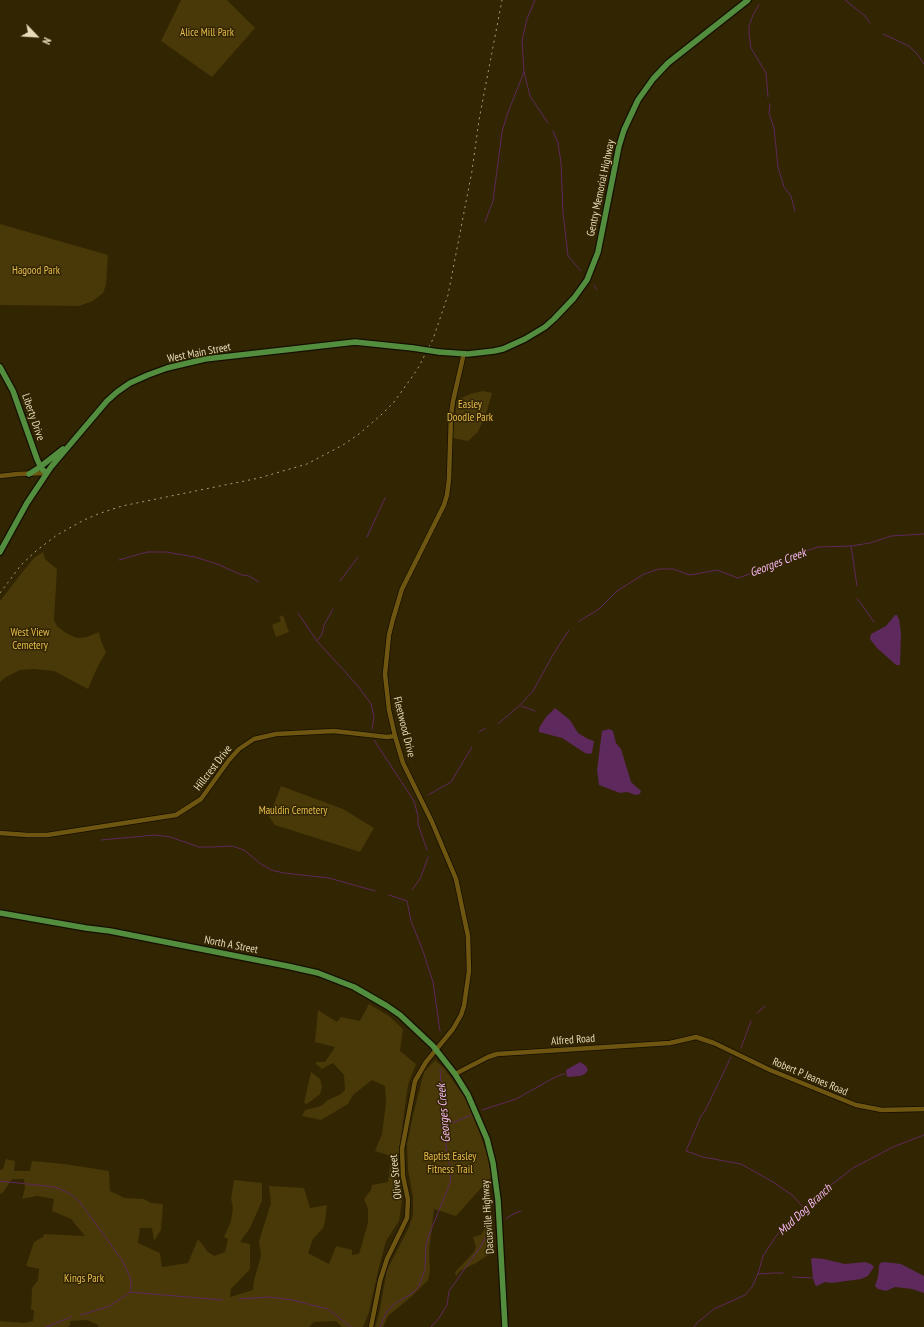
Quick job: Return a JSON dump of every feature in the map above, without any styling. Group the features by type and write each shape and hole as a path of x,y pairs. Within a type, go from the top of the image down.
{"main road":[{"name":"Gentry Memorial Highway","path":"464,354 503,349 525,339 554,319 574,298 589,276 598,252 619,146 624,130 638,100 668,63 748,0"},
{"name":"West Main Street","path":"0,552 27,502 46,473 107,400 130,383 148,375 187,363 212,358 355,342 464,354"},
{"name":"Liberty Drive","path":"0,367 13,391 40,467 46,473"},
{"path":"29,474 74,440"},
{"name":"North A Street","path":"0,913 110,931 280,964 318,973 354,987 387,1006 414,1028 436,1050"},
{"name":"Dacusville Highway","path":"436,1050 455,1074 468,1095 487,1139 494,1163 498,1200 505,1327"}],"street":[{"name":"Fleetwood Drive","path":"436,1050 458,1022 464,1006 469,971 468,936 456,879 432,822 409,776 395,736 388,710 385,674 392,619 402,589 444,505 447,495 451,415 464,354"},
{"path":"0,476 46,473"},
{"name":"Hillcrest Drive","path":"0,833 14,835 47,835 176,815 201,799 229,760 239,749 254,739 276,734 334,731 387,737 395,736"},
{"name":"Alfred Road","path":"455,1074 497,1054 670,1043 696,1037"},
{"name":"Robert P Jeanes Road","path":"696,1037 714,1043 770,1070 856,1105 882,1110 924,1109"},
{"name":"Olive Street","path":"371,1327 380,1281 387,1259 407,1218 408,1200 403,1176 402,1149 415,1082 426,1062 436,1050"}],"green space":[{"name":"Alice Mill Park","path":"181,0 227,0 255,28 212,77 161,41"},
{"name":"Hagood Park","path":"0,224 108,255 106,285 103,293 93,301 79,306 0,305"},
{"name":"Easley Doodle Park","path":"483,391 492,393 487,411 478,432 468,441 452,438 457,400 470,394"},
{"name":"West View Cemetery","path":"43,552 45,559 57,569 54,620 57,626 66,633 77,638 87,637 99,632 106,652 88,689 54,671 34,669 20,670 6,677 0,682 0,601 34,558"},
{"path":"283,615 289,632 276,637 272,625 281,621 279,617"},
{"name":"Mauldin Cemetery","path":"281,786 343,809 374,828 360,852 275,825 269,817"},
{"name":"Kings Park","path":"369,1004 389,1016 403,1029 400,1051 416,1064 408,1085 397,1166 397,1184 402,1201 399,1221 386,1241 369,1312 363,1327 342,1327 336,1321 314,1322 309,1327 98,1327 98,1325 87,1320 70,1321 70,1325 68,1327 0,1327 0,1321 24,1323 33,1321 34,1310 31,1310 32,1288 38,1280 39,1269 26,1266 34,1242 43,1237 44,1234 85,1236 71,1219 52,1211 54,1199 37,1196 22,1199 25,1188 24,1179 12,1179 2,1194 0,1193 0,1170 3,1169 6,1159 15,1161 14,1171 30,1171 32,1161 65,1164 109,1171 110,1191 125,1198 144,1199 151,1203 163,1204 161,1230 154,1241 152,1228 140,1228 138,1243 160,1253 162,1267 188,1263 198,1239 208,1252 214,1256 225,1252 228,1239 224,1237 231,1221 233,1208 231,1199 234,1180 262,1183 262,1201 250,1228 240,1242 250,1244 250,1269 231,1289 230,1297 253,1290 254,1280 261,1256 259,1241 271,1203 269,1186 304,1188 310,1208 327,1205 323,1228 313,1239 308,1253 329,1264 336,1246 352,1250 352,1255 359,1254 368,1223 368,1209 364,1199 371,1190 372,1185 388,1182 391,1160 388,1155 375,1151 382,1134 386,1102 385,1086 372,1080 353,1095 348,1104 321,1120 302,1116 305,1110 321,1106 345,1090 344,1075 333,1063 322,1069 316,1064 316,1062 325,1062 335,1047 315,1042 318,1010 337,1022 341,1017 360,1021"},
{"name":"Baptist Easley Fitness Trail","path":"435,1060 444,1068 468,1102 488,1155 491,1177 456,1216 434,1209 429,1251 430,1271 428,1280 388,1316 383,1327 375,1327 379,1314 387,1270 409,1227 413,1215 413,1197 408,1170 407,1144 424,1072"},
{"path":"311,1072 320,1079 322,1087 320,1094 307,1104 304,1103"},
{"path":"489,1221 491,1253 460,1271 456,1276 455,1272 474,1252 476,1247 473,1237 481,1235"}],"shaded area":[{"path":"895,615 897,615 899,619 901,633 900,665 896,665 877,648 870,639 871,634 886,626"},
{"path":"555,708 570,720 578,733 594,741 592,753 585,753 562,738 539,732 539,728 546,717"},
{"path":"609,729 613,731 616,743 621,749 631,782 641,791 640,794 636,795 627,792 620,793 599,785 597,770 602,731"},
{"path":"580,1062 586,1066 588,1070 585,1074 567,1077 566,1070"},
{"path":"813,1258 845,1264 865,1262 874,1267 868,1276 861,1279 832,1283 825,1282 817,1286 815,1285 813,1278 811,1259"},
{"path":"880,1263 901,1264 924,1276 924,1293 912,1289 895,1287 886,1291 878,1289 875,1286 879,1266"}],"waterway":[{"path":"535,0 527,19 522,40 524,72 530,96 548,123"},
{"path":"845,0 865,16 870,23"},
{"path":"759,5 749,26 749,34 751,48 766,73 768,97"},
{"path":"883,34 909,46 924,64"},
{"path":"485,222 493,201 502,132 524,72"},
{"path":"770,104 769,113 774,128 778,167 784,187 791,196 795,211"},
{"path":"553,131 558,143 561,163 563,213 568,256 581,271"},
{"path":"594,285 597,290"},
{"path":"367,537 385,498"},
{"name":"Georges Creek","path":"578,622 599,609 617,591 644,574 659,569 673,569 690,575 717,570 738,578 784,562 797,554 818,547 851,546 870,543 891,536 924,534"},
{"path":"851,546 857,586"},
{"path":"119,560 147,552 166,552 195,557 217,564 242,575 249,576 259,582"},
{"path":"340,581 358,557"},
{"path":"857,598 874,622"},
{"path":"318,640 333,609"},
{"path":"298,613 317,641 358,686 371,704 374,717 372,729"},
{"name":"Georges Creek","path":"498,724 520,705 533,691 554,653 569,630"},
{"path":"521,706 535,711"},
{"name":"Georges Creek","path":"479,732 486,728"},
{"path":"374,740 414,801 418,816 418,824 427,850"},
{"name":"Georges Creek","path":"428,795 451,782 472,747"},
{"path":"101,840 155,835 170,837 199,847 232,846 244,850 271,870 329,878 375,891"},
{"name":"Georges Creek","path":"412,890 421,877 428,857"},
{"name":"Georges Creek","path":"389,895 407,901 411,921 433,982 440,1031"},
{"path":"757,1013 765,1006"},
{"path":"741,1048 751,1021"},
{"path":"731,1057 705,1111 701,1116 686,1151 703,1157 741,1164 773,1182 792,1195 803,1207"},
{"name":"Georges Creek","path":"380,1327 387,1311 396,1303 414,1292 419,1286 425,1269 426,1245 429,1235 450,1183 451,1174 444,1127 446,1116 442,1098 440,1069"},
{"path":"482,1110 516,1099 550,1080 565,1074"},
{"path":"445,1126 471,1115"},
{"name":"Mud Dog Branch","path":"694,1327 714,1309 745,1295 752,1287 758,1274 763,1256 776,1236 812,1200 853,1168 893,1147 924,1135"},
{"path":"0,1181 55,1187 69,1193 79,1201 122,1260 130,1277 130,1292"},
{"path":"506,1219 521,1211"},
{"path":"431,1327 447,1305 449,1291 481,1246 492,1226"},
{"path":"758,1274 783,1273"},
{"path":"793,1277 813,1278"},
{"path":"81,1315 110,1306 130,1292 222,1300"},
{"path":"239,1299 270,1297 292,1300 328,1309 351,1327"},
{"path":"46,1327 71,1317"}],"railway":[{"path":"0,593 21,565 36,551 57,535 84,520 122,506 259,478 307,464 343,445 359,434 394,402 417,370 433,339 448,295 472,171 479,120 502,0"}]}
